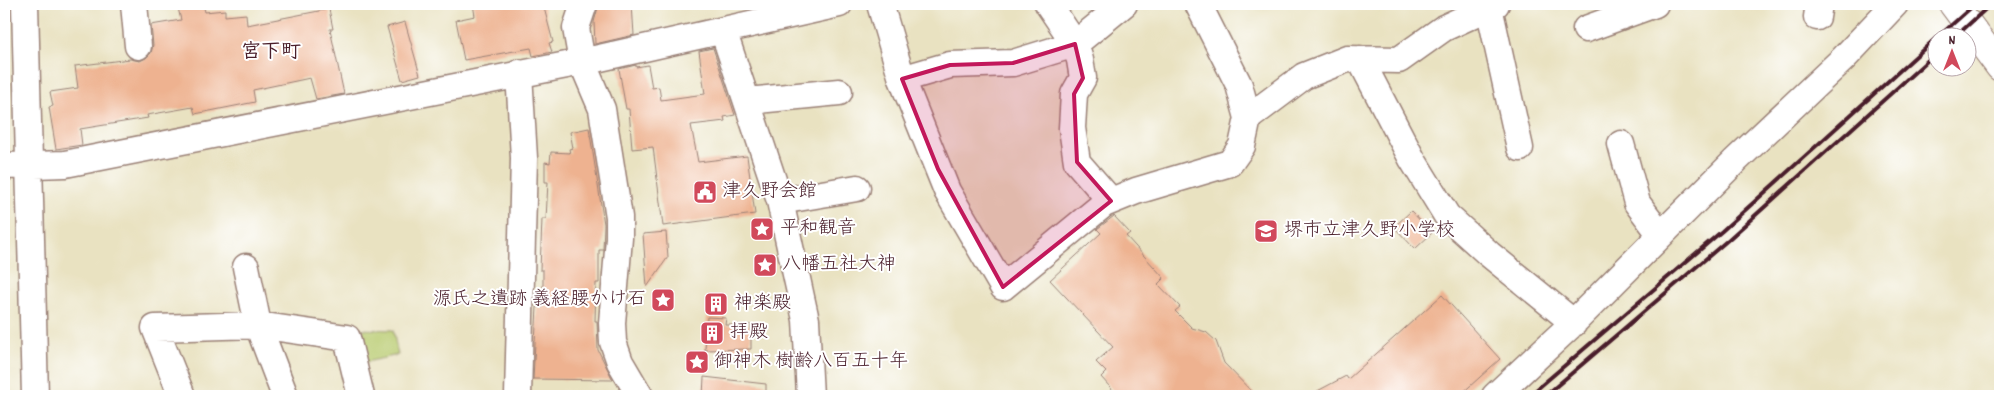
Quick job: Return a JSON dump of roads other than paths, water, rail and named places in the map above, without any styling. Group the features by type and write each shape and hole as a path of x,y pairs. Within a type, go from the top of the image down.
{"street":[{"path":"25,4 16,166 35,396"},
{"path":"134,4 138,46"},
{"path":"584,4 576,28 582,62 602,109 619,217 612,323 613,342 620,362 640,396"},
{"path":"16,166 65,164 582,62 839,4"},
{"path":"880,4 902,79 947,191 1003,287 1104,204 1136,191 1230,163 1242,146 1248,118 1238,85 1198,4"},
{"path":"1048,4 1075,44 1080,60 1083,78 1074,94 1072,128 1077,162 1111,201"},
{"path":"902,79 950,65 1013,63 1075,44 1124,4"},
{"path":"1586,29 1655,4"},
{"path":"1495,396 1574,323 1736,160 1844,58 1895,4"},
{"path":"1953,4 2000,67"},
{"path":"1248,118 1304,76 1347,60 1399,60 1444,28 1493,5 1520,148"},
{"path":"723,30 780,201 806,320 810,396"},
{"path":"1360,60 1412,159 1447,216 1489,254 1574,323"},
{"path":"518,396 524,175 519,73"},
{"path":"747,101 839,92"},
{"path":"1622,144 1637,203 1661,235"},
{"path":"780,201 857,188"},
{"path":"246,267 258,325 285,396"},
{"path":"182,396 155,328 258,325 347,338 361,396"}],"railway":[{"path":"1948,28 1975,4"},
{"path":"1965,28 1991,4"},
{"path":"1529,396 1722,231 1926,47"},
{"path":"1545,396 1729,239 1926,62"}],"place":[{"name":"津久野会館","path":"705,192"},
{"name":"平和観音","path":"762,229"},
{"name":"堺市立津久野小学校","path":"1266,231"},
{"name":"八幡五社大神","path":"765,265"},
{"name":"源氏之遺跡 義経腰かけ石","path":"663,300"},
{"name":"神楽殿","path":"716,304"},
{"name":"拝殿","path":"712,333"},
{"name":"御神木 樹齢八百五十年","path":"697,362"}],"district":[{"name":"宮下町","path":"271,53"}]}
